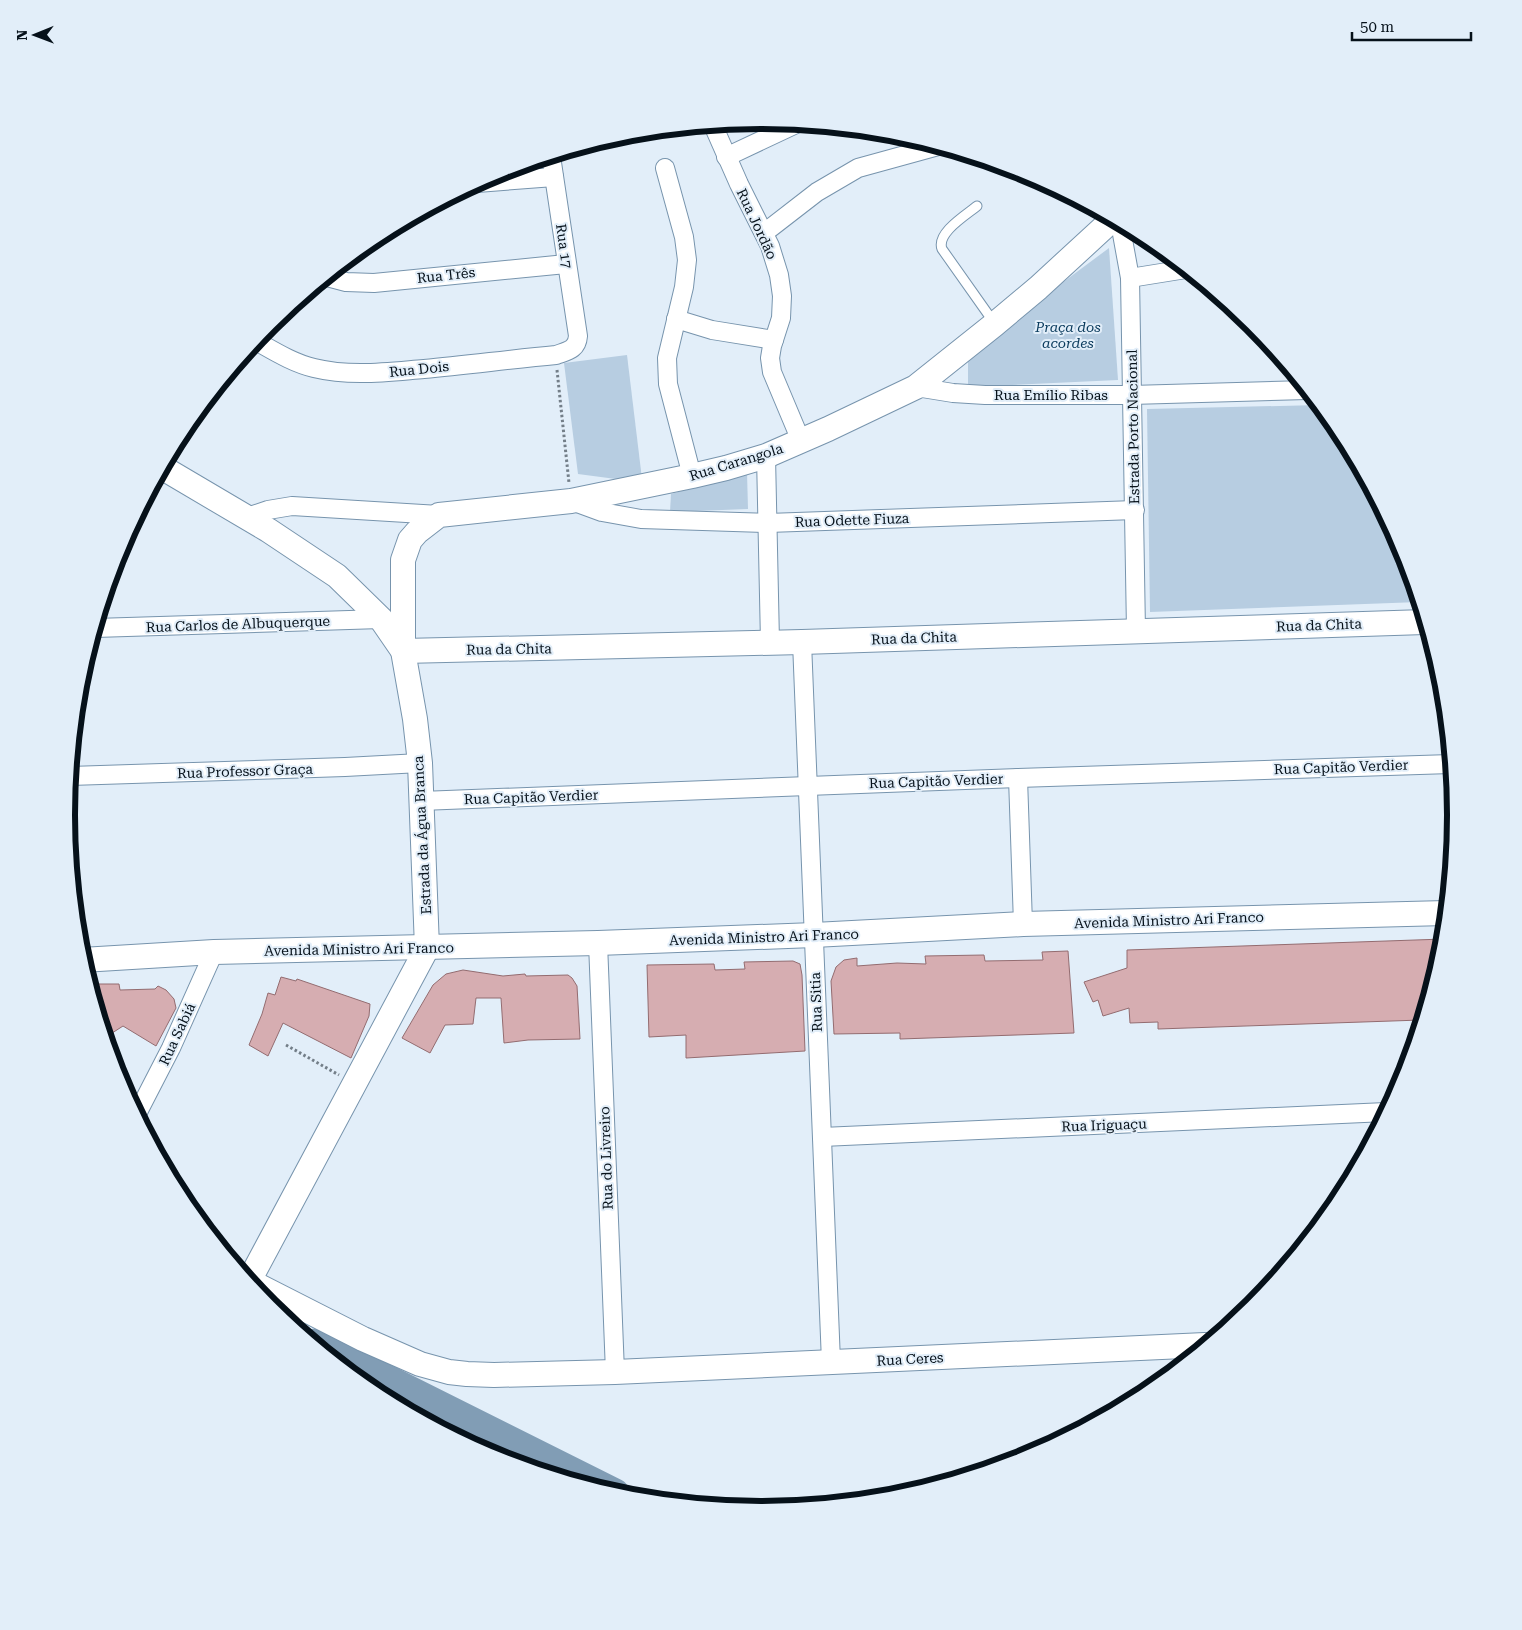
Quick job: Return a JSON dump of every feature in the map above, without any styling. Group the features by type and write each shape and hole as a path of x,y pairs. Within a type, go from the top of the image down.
{"main road":[{"name":"Rua Carangola","path":"439,515 571,501 726,468 766,456 801,441 916,387 1038,288 1108,224"},
{"name":"Estrada da Água Branca","path":"168,471 247,517 337,576 380,619 403,651 410,687 420,763 427,948"},
{"path":"403,651 403,560 410,540 439,515"},
{"name":"Rua da Chita","path":"403,651 802,642 1420,622"},
{"name":"Avenida Ministro Ari Franco","path":"90,959 214,952 427,948 814,935 1023,924 1440,913"},
{"path":"252,1275 427,948"},
{"name":"Rua Ceres","path":"267,1290 363,1339 420,1364 448,1372 494,1375 615,1372 1195,1345"}],"street":[{"name":"Rua Jordão","path":"715,130 726,157 770,246 779,275 782,296 781,318 770,358 772,372 801,441"},
{"path":"726,157 784,130"},
{"path":"764,233 817,192 858,168 927,149"},
{"name":"Rua 17","path":"552,161 578,336"},
{"path":"666,168 684,237 687,260 684,287 667,358 668,384 692,476"},
{"path":"497,181 554,177"},
{"name":"Estrada Porto Nacional","path":"1122,232 1130,278 1136,631"},
{"name":"Rua Três","path":"334,279 346,282 374,283 566,264"},
{"path":"1130,278 1178,270"},
{"path":"676,319 712,330 774,340"},
{"name":"Rua Dois","path":"262,345 278,354 312,368 342,373 372,374 556,355 576,347 578,336"},
{"name":"Rua Emílio Ribas","path":"916,387 986,395 1131,395 1299,390"},
{"path":"766,456 770,642"},
{"name":"Rua Odette Fiuza","path":"571,501 602,512 641,520 768,523 1135,510"},
{"path":"247,517 268,510 292,506 439,515"},
{"name":"Rua Carlos de Albuquerque","path":"101,628 380,619"},
{"name":"Rua Sitia","path":"802,642 831,1362"},
{"name":"Rua Professor Graça","path":"76,776 420,763"},
{"name":"Rua Capitão Verdier","path":"421,801 1018,778 1445,764"},
{"path":"1018,778 1023,924"},
{"name":"Rua do Livreiro","path":"598,943 615,1372"},
{"name":"Rua Sabiá","path":"141,1107 171,1048 214,952"},
{"name":"Rua Iriguaçu","path":"822,1137 1379,1112"}],"lane":[{"path":"977,206 949,229 942,237 940,244 942,250 995,324"}],"path":[{"path":"556,355 571,501"},
{"path":"286,1045 355,1084"}],"green space":[{"name":"Praça dos acordes","path":"1109,248 1118,380 968,387 968,353"},
{"path":"627,355 642,479 631,481 578,474 564,363"},
{"path":"1311,405 1355,472 1376,512 1395,552 1413,602 1150,612 1147,409"},
{"path":"747,472 748,509 670,512 671,494"}],"building":[{"path":"1436,939 1424,993 1416,1020 1158,1029 1158,1022 1130,1023 1129,1008 1103,1016 1098,1000 1093,1002 1084,982 1127,968 1127,950"},
{"path":"1068,951 1074,1033 900,1039 900,1033 834,1034 831,981 836,967 844,960 857,958 857,966 897,963 926,964 925,956 984,955 985,961 1043,960 1042,952"},
{"path":"793,961 800,964 802,975 805,1051 686,1058 686,1035 649,1037 647,965 714,964 715,970 745,969 744,962"},
{"path":"463,970 503,976 525,974 526,976 568,975 577,986 580,1039 528,1040 504,1043 501,998 476,998 473,1024 445,1025 430,1053 402,1038 433,985 446,974"},
{"path":"281,977 296,981 297,979 370,1004 369,1016 351,1058 283,1023 268,1056 249,1045 262,1014 268,993 275,995"},
{"path":"96,984 119,984 120,990 155,989 158,986 166,990 174,999 176,1008 156,1046 123,1026 110,1034"}],"waterway":[{"path":"337,1354 587,1479"}]}
